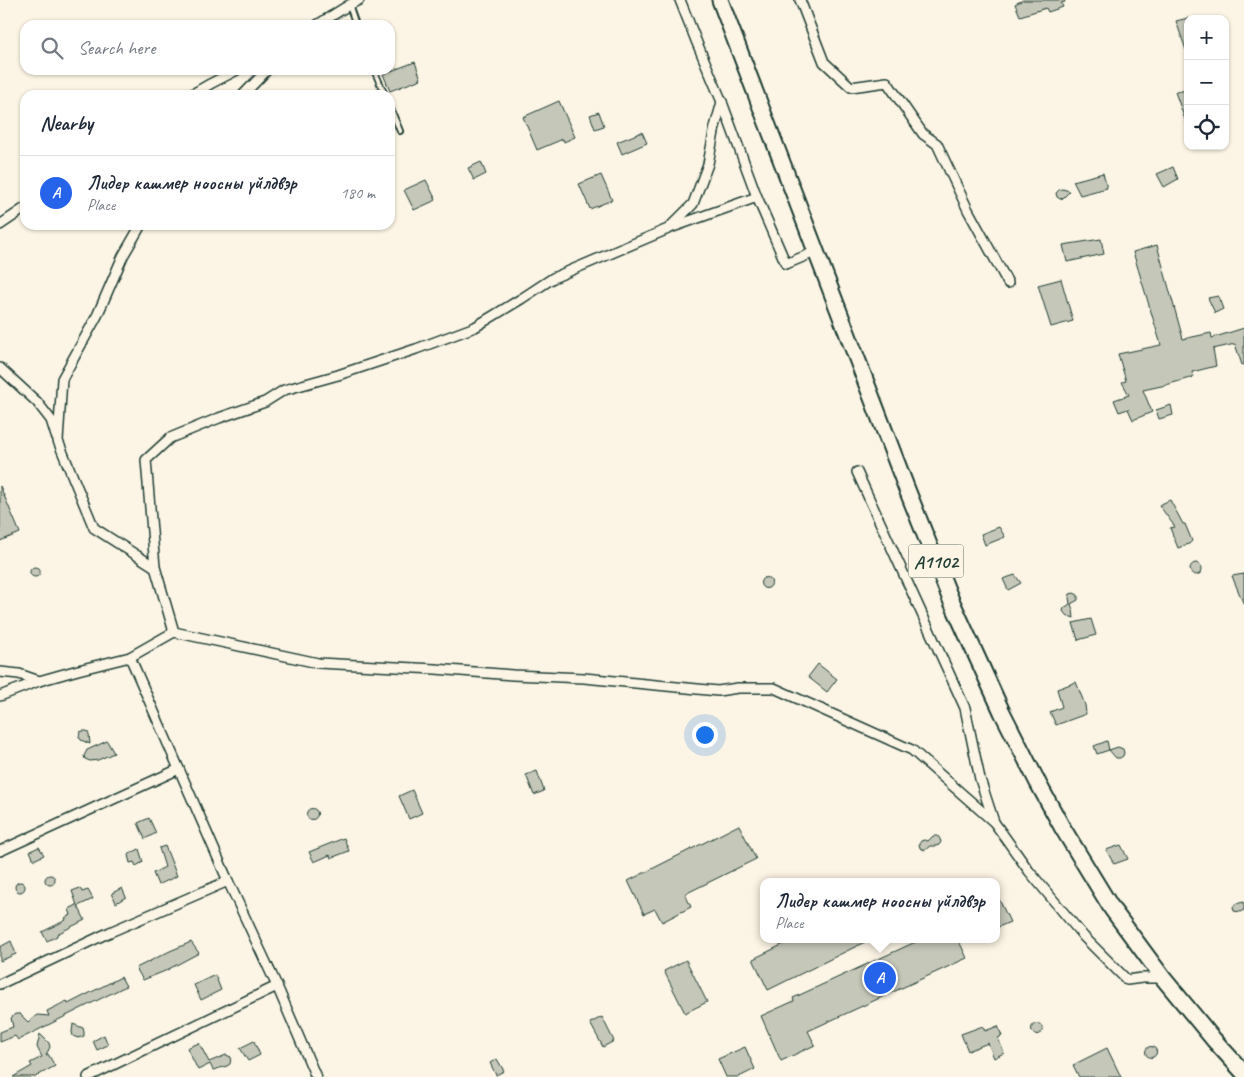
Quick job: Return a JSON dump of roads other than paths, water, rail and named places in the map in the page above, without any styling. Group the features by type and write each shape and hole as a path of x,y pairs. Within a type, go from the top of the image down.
{"main road":[{"name":"A1102","path":"720,0 906,487 951,600 1002,712 1062,827 1112,909 1163,978 1244,1073"}],"street":[{"path":"324,20 348,2 359,0"},
{"path":"680,0 722,102 757,197 786,264 817,251"},
{"path":"800,0 824,62 851,87 887,82 923,134 936,144 968,210 1008,283"},
{"path":"200,90 227,75"},
{"path":"248,90 262,75"},
{"path":"668,229 693,204 708,164 722,102"},
{"path":"174,632 155,567 146,460 170,438 264,402 284,390 338,375 475,327 553,278 668,229 757,197"},
{"path":"0,225 20,211"},
{"path":"58,441 62,379 97,316 123,256 138,230"},
{"path":"0,368 37,402 51,420 94,528 155,567"},
{"path":"857,472 965,708 980,779 994,822"},
{"path":"0,696 39,681 130,657 174,632 318,663 584,678 718,691 738,688 774,688 912,750 994,822 1029,871 1084,937 1127,980 1163,978"},
{"path":"130,657 316,1077"},
{"path":"0,672 19,674 39,681"},
{"path":"0,851 179,769"},
{"path":"0,984 110,932 228,881"},
{"path":"88,1077 277,986"}],"lane":[{"path":"348,2 354,20"},
{"path":"376,75 383,90"},
{"path":"395,119 400,131"}],"place":[{"name":"Лидер кашмер ноосны үйлдвэр","path":"880,978"}]}
